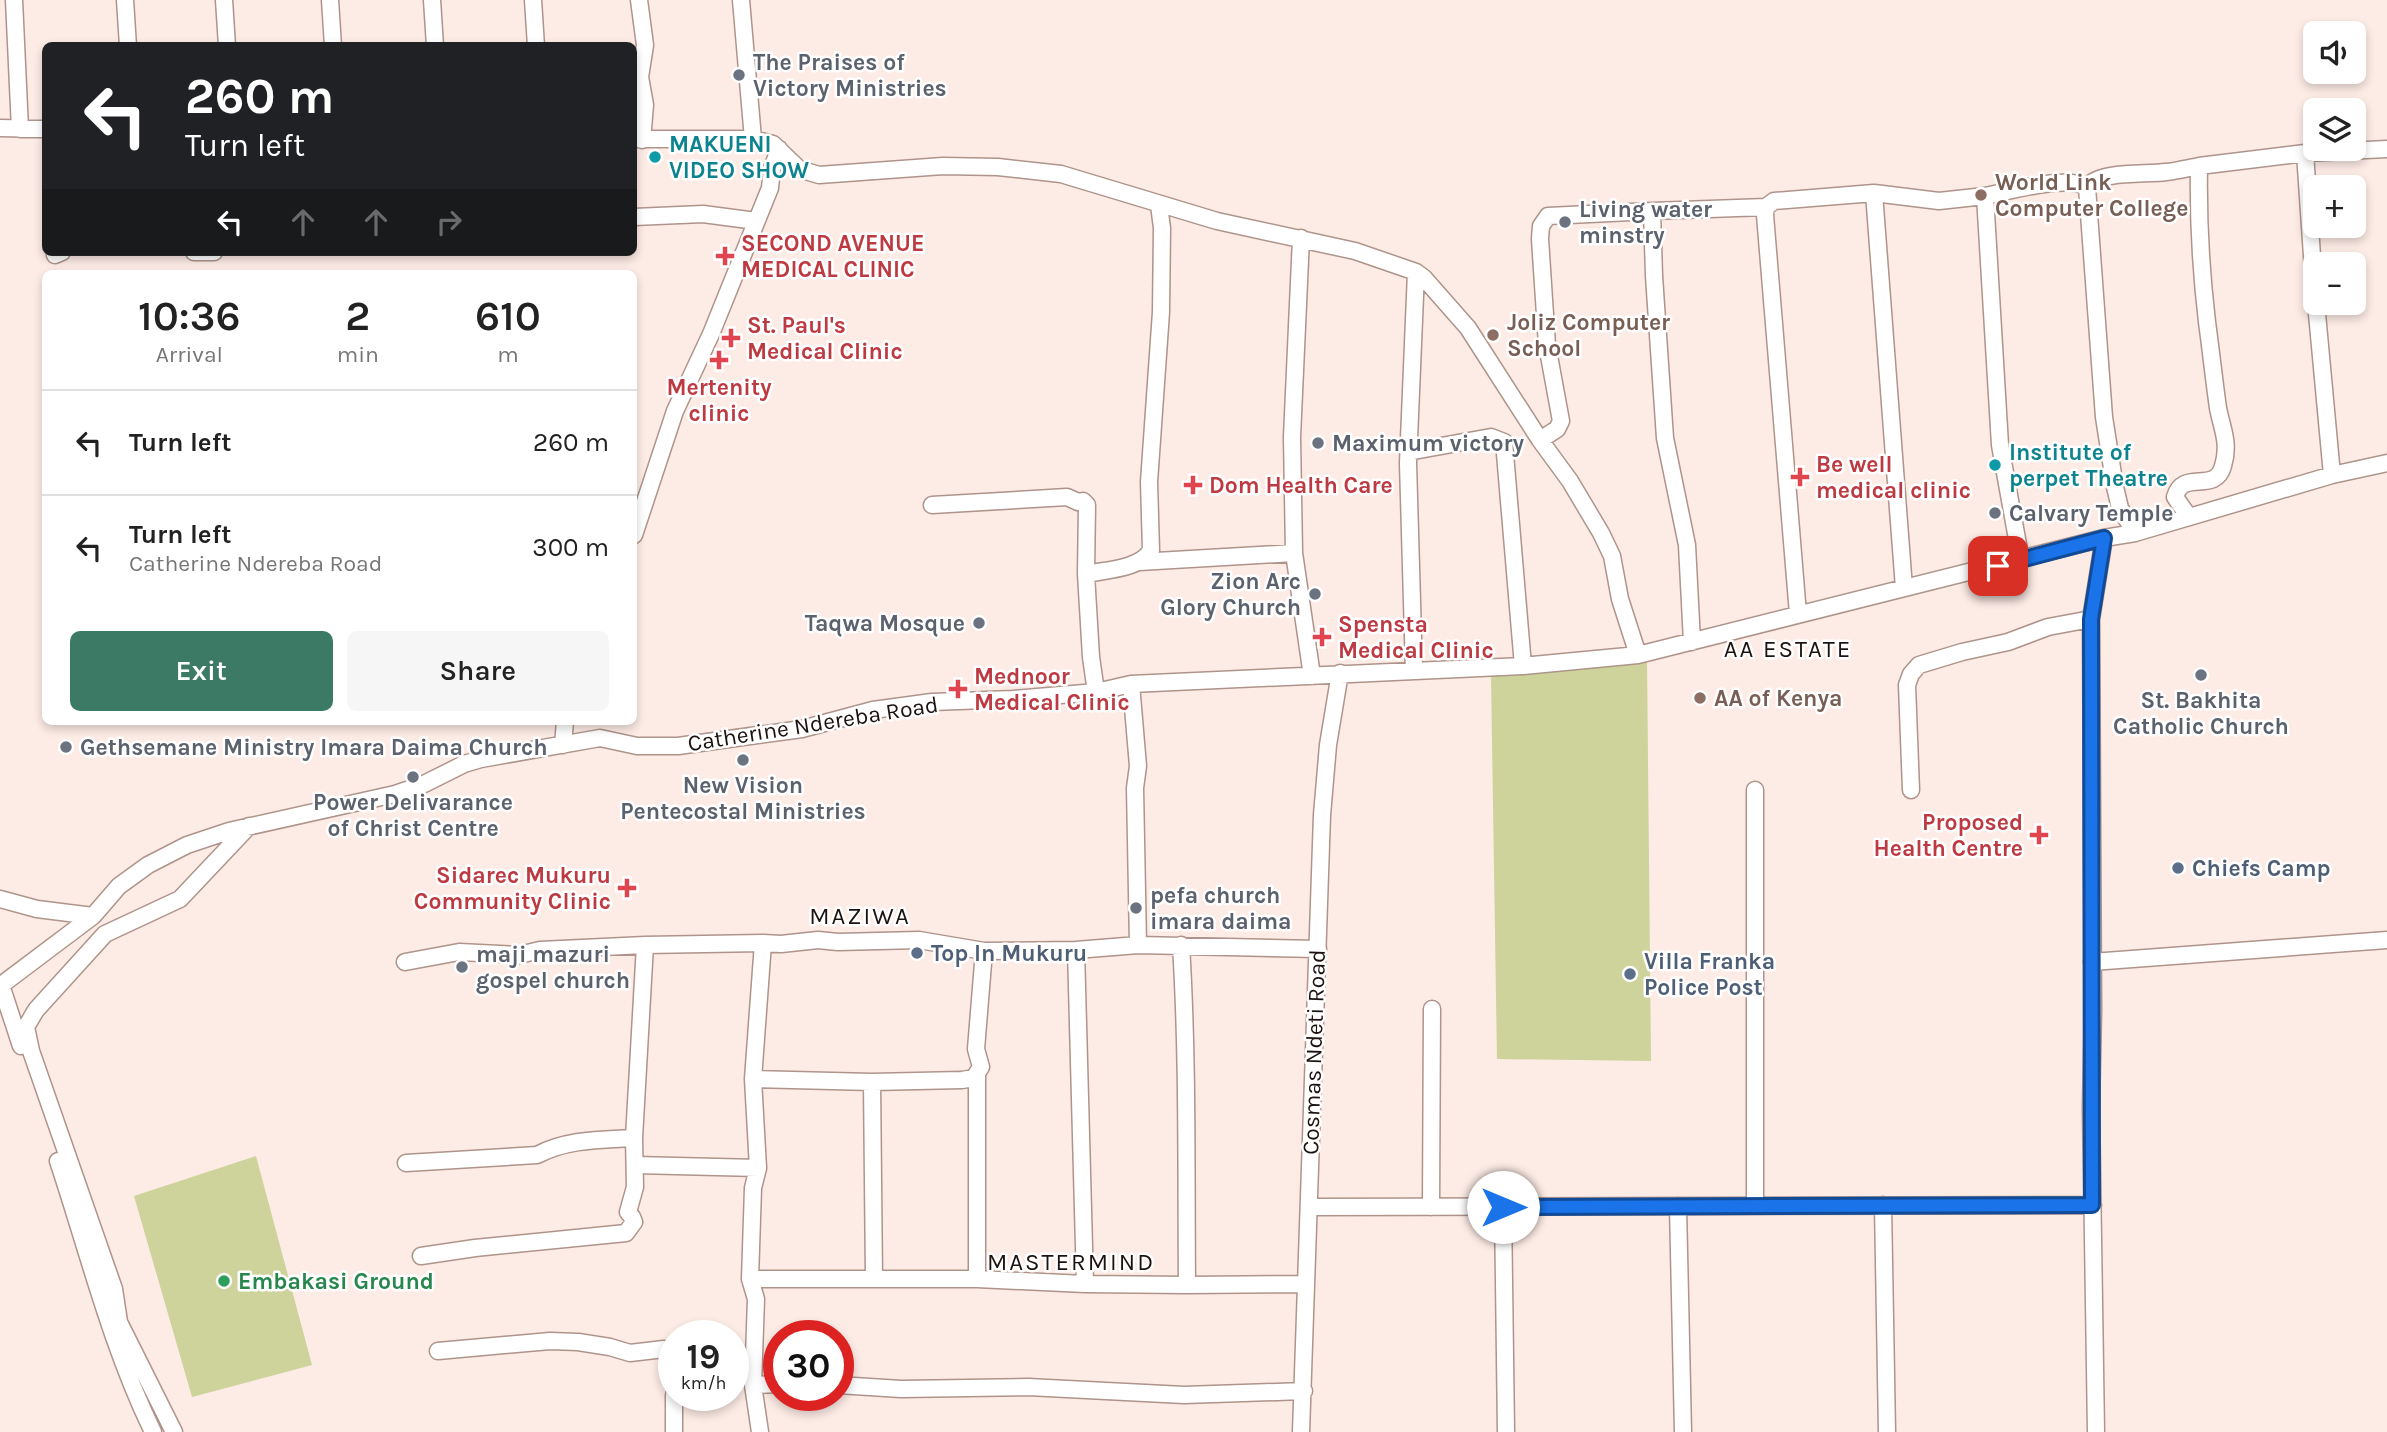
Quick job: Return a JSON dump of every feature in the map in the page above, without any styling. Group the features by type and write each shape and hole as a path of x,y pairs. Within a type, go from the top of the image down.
{"street":[{"path":"13,0 20,129"},
{"path":"125,0 128,42"},
{"path":"224,0 227,42"},
{"path":"330,0 333,42"},
{"path":"432,0 435,42"},
{"path":"533,0 536,42"},
{"path":"639,0 645,45 640,77 645,105 638,140 753,139 773,144 799,169 819,175 943,166 998,167 1061,174 1217,221 1355,251 1416,272 1468,328 1540,440 1570,481 1612,556 1620,598 1638,655"},
{"path":"741,0 753,139"},
{"path":"0,128 42,129"},
{"path":"637,526 674,411 711,334 770,187 772,169 779,149"},
{"path":"2366,150 2387,149"},
{"path":"2087,187 2095,180 2105,178 2165,173 2199,166 2303,153"},
{"path":"2306,161 2312,252"},
{"path":"2189,517 2175,497 2176,492 2190,482 2214,480 2219,477 2224,463 2226,434 2219,412 2207,318 2199,225 2199,166"},
{"path":"1540,440 1557,429 1561,421 1548,345 1540,239 1542,220 1548,216 1766,207 1774,201 1786,198 1874,193 1939,201 2067,183 2083,184 2087,187"},
{"path":"2087,187 2104,417 2120,508 2135,533"},
{"path":"1874,193 1904,588"},
{"path":"1985,195 2000,445 2021,561"},
{"path":"1139,562 1147,558 1151,551 1149,482 1161,312 1162,228 1159,205"},
{"path":"1766,207 1798,614"},
{"path":"1652,211 1664,425 1687,545 1692,642"},
{"path":"637,217 702,214 756,221"},
{"path":"1301,239 1292,436 1294,553 1312,676"},
{"path":"1414,670 1408,452 1416,272"},
{"path":"2316,315 2332,475"},
{"path":"1408,452 1491,437 1504,442 1523,667"},
{"name":"Catherine Ndereba Road","path":"0,986 93,916 119,886 148,865 187,845 249,826 395,794 481,759 600,738 636,746 678,746 802,729 885,708 932,702 1096,692 1130,684 1523,667 1638,655 2104,538 2135,533 2332,475 2387,463"},
{"path":"932,505 1067,497 1078,502 1083,501 1087,505 1086,574 1096,692"},
{"path":"2096,1432 2092,1205 2091,619 2104,538"},
{"path":"1086,574 1139,562 1294,553"},
{"path":"1911,790 1907,685 1911,674 1919,665 2008,642 2048,627 2091,619"},
{"name":"Cosmas Ndeti Road","path":"1301,1432 1322,816 1328,745 1340,673"},
{"path":"1130,684 1138,766 1135,788 1138,945"},
{"path":"563,746 565,725"},
{"path":"1755,790 1755,1206"},
{"path":"174,1432 119,1322 114,1289 31,1051 26,1027 36,1010 105,934 180,899 249,826"},
{"path":"0,899 37,909 93,916"},
{"path":"405,962 459,952 519,955 540,950 781,944 818,940 919,940 984,951 1076,950 1138,945 1318,949"},
{"path":"2092,962 2387,940"},
{"path":"760,1432 753,1385 756,1299 750,1279 753,1188 758,1168 753,1079 763,943"},
{"path":"421,1256 626,1233 634,1223 628,1212 635,1187 634,1138 645,946"},
{"path":"1181,946 1187,1078 1187,1285"},
{"path":"1076,950 1085,1284"},
{"path":"753,1079 872,1082 974,1078 981,1067 976,1049 984,951"},
{"path":"0,986 111,1328 135,1395 152,1432"},
{"path":"1431,1207 1432,1009"},
{"path":"977,1073 977,1279"},
{"path":"872,1082 874,1279"},
{"path":"406,1163 537,1155 554,1146 575,1142 634,1138"},
{"path":"635,1165 758,1168"},
{"path":"1883,1205 1886,1432"},
{"path":"1310,1207 2092,1205"},
{"path":"1678,1206 1682,1432"},
{"path":"1503,1207 1506,1432"},
{"path":"750,1279 1306,1284"},
{"path":"438,1352 559,1341 610,1347 630,1353 658,1350"},
{"path":"753,1385 763,1385"},
{"path":"854,1386 901,1389 1028,1387 1184,1395 1304,1391"},
{"path":"674,1411 674,1432"}],"green space":[{"path":"1647,661 1651,1061 1497,1059 1491,676"},
{"name":"Embakasi Ground","path":"256,1156 312,1365 192,1397 134,1196"}],"place":[{"name":"The Praises of Victory Ministries","path":"739,75"},
{"name":"MAKUENI VIDEO SHOW","path":"655,157"},
{"name":"World Link Computer College","path":"1981,195"},
{"name":"Living water minstry","path":"1565,222"},
{"name":"SECOND AVENUE MEDICAL CLINIC","path":"725,256"},
{"name":"Joliz Computer School","path":"1493,335"},
{"name":"St. Paul's Medical Clinic","path":"731,338"},
{"name":"Mertenity clinic","path":"719,360"},
{"name":"Maximum victory","path":"1318,443"},
{"name":"Institute of perpet Theatre","path":"1995,465"},
{"name":"Be well medical clinic","path":"1800,477"},
{"name":"Dom Health Care","path":"1193,485"},
{"name":"Calvary Temple","path":"1995,513"},
{"name":"Zion Arc Glory Church","path":"1315,594"},
{"name":"Taqwa Mosque","path":"979,623"},
{"name":"Spensta Medical Clinic","path":"1322,637"},
{"name":"St. Bakhita Catholic Church","path":"2201,675"},
{"name":"Mednoor Medical Clinic","path":"958,689"},
{"name":"AA of Kenya","path":"1700,698"},
{"name":"Gethsemane Ministry Imara Daima Church","path":"66,747"},
{"name":"New Vision Pentecostal Ministries","path":"743,760"},
{"name":"Power Delivarance of Christ Centre","path":"413,777"},
{"name":"Proposed Health Centre","path":"2039,835"},
{"name":"Chiefs Camp","path":"2178,868"},
{"name":"Sidarec Mukuru Community Clinic","path":"627,888"},
{"name":"pefa church imara daima","path":"1136,908"},
{"name":"Top In Mukuru","path":"917,953"},
{"name":"maji mazuri gospel church","path":"462,967"},
{"name":"Villa Franka Police Post","path":"1630,974"},
{"name":"Embakasi Ground","path":"224,1281"}],"district":[{"name":"AA ESTATE","path":"1788,649"},
{"name":"MAZIWA","path":"860,916"},
{"name":"MASTERMIND","path":"1071,1262"}],"route":[{"path":"1503,1207 2092,1205 2091,619 2104,538 1998,566"}]}
